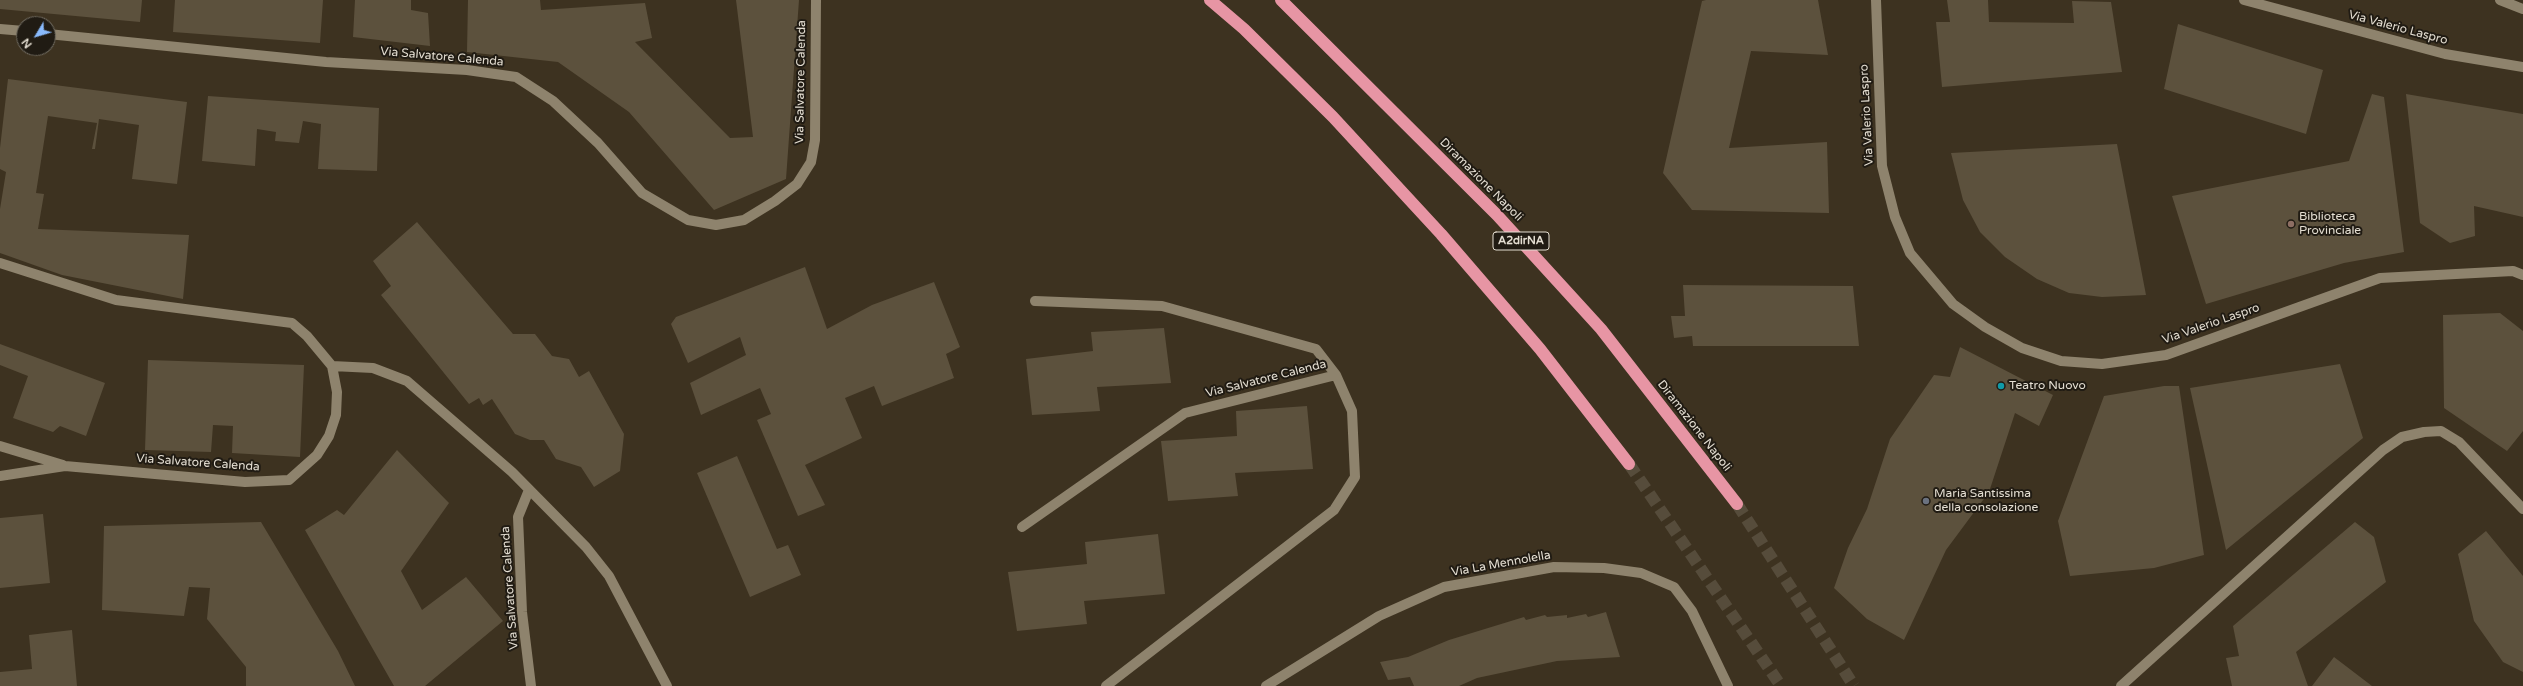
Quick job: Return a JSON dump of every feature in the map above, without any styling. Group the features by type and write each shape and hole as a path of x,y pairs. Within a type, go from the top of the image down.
{"highway":[{"path":"1210,0 1244,29 1333,117 1441,234 1540,349 1628,464"},
{"name":"Diramazione Napoli","path":"1281,0 1497,215 1601,329 1737,504"}],"street":[{"name":"Via Salvatore Calenda","path":"56,35 326,62 466,70 516,77 553,101 598,143 642,193 688,220 716,225 744,220 775,201 797,184 811,162 815,140 816,0"},
{"name":"Via Valerio Laspro","path":"1876,0 1882,166 1895,217 1907,246 1927,274 1953,304 1985,328 2022,348 2061,360 2102,364 2166,355 2380,278 2513,271 2523,274"},
{"name":"Via Valerio Laspro","path":"2244,0 2445,54 2523,68"},
{"path":"2500,0 2523,9"},
{"path":"0,29 16,30"},
{"name":"Via Salvatore Calenda","path":"0,263 116,300 292,323 307,336 332,366 337,392 336,415 328,436 316,455 288,480 245,482 65,466 0,476"},
{"path":"1035,301 1162,306 1316,349 1336,375"},
{"path":"332,366 373,368 407,381 512,472 586,547 609,576 667,686"},
{"name":"Via Salvatore Calenda","path":"1022,527 1185,413 1336,375 1352,411 1355,477 1334,510 1106,686"},
{"path":"2121,686 2383,450 2402,437 2424,432 2440,431 2459,442 2523,509"},
{"path":"0,446 65,466"},
{"name":"Via Salvatore Calenda","path":"529,490 518,517 522,612 531,686"},
{"name":"Via La Mennolella","path":"1266,686 1380,616 1444,587 1554,567 1604,568 1641,573 1674,587 1692,611 1728,686"}],"building":[{"path":"0,0 142,0 140,22 0,9"},
{"path":"175,0 323,0 320,43 173,32"},
{"path":"355,0 411,0 411,10 428,13 430,46 353,37"},
{"path":"468,0 540,0 541,10 645,3 652,38 635,42 730,138 753,137 736,0 799,0 786,179 714,210 629,112 558,62 467,52"},
{"path":"1818,0 1828,55 1751,51 1729,148 1827,142 1829,213 1692,210 1663,173 1702,1"},
{"path":"1947,0 1988,0 1989,22 2074,23 2072,1 2111,2 2122,72 1942,87 1936,22 1950,22"},
{"path":"2178,24 2323,70 2306,134 2164,89"},
{"path":"8,79 187,102 177,184 132,179 139,125 99,119 95,149 92,149 97,123 48,116 36,193 44,194 38,229 189,235 183,299 62,275 0,253 0,209 6,172 0,169 0,148"},
{"name":"Biblioteca Provinciale","path":"2372,94 2384,97 2404,252 2344,263 2206,304 2172,196 2349,161"},
{"path":"2406,94 2523,114 2523,217 2474,206 2475,236 2450,243 2420,223"},
{"path":"208,96 379,108 377,171 318,169 321,124 303,121 299,143 275,141 276,132 257,129 255,166 202,161"},
{"path":"2117,144 2146,295 2102,297 2069,293 2037,279 2005,257 1980,232 1963,200 1951,153"},
{"path":"417,222 513,334 535,334 552,356 569,359 579,377 589,371 624,434 620,471 594,487 581,467 556,459 544,440 530,440 515,434 492,399 483,405 479,398 469,404 381,295 391,286 373,261"},
{"path":"805,267 827,329 872,305 934,282 960,347 946,354 954,378 882,406 874,386 845,398 862,438 805,465 825,505 798,516 757,420 771,414 760,388 701,415 690,383 746,355 740,337 688,363 671,324 676,317"},
{"path":"1683,285 1853,286 1859,346 1693,346 1692,336 1674,338 1671,316 1685,316"},
{"path":"2500,313 2523,331 2523,431 2507,451 2444,408 2443,315"},
{"path":"1164,328 1171,383 1097,387 1100,411 1032,415 1026,359 1093,351 1091,332"},
{"path":"0,344 105,383 86,436 60,426 53,432 13,418 28,376 0,365"},
{"name":"Maria Santissima della consolazione","path":"1960,347 2053,395 2039,426 2015,413 1989,492 1946,550 1904,640 1867,619 1834,588 1848,548 1867,509 1890,439 1934,375 1950,377"},
{"path":"148,360 304,365 300,457 232,453 233,426 213,425 211,452 145,450"},
{"path":"2340,364 2363,438 2226,550 2190,388"},
{"path":"2164,386 2179,386 2204,555 2154,568 2070,576 2058,521 2104,396"},
{"path":"1307,406 1313,469 1235,473 1238,496 1168,501 1161,441 1237,436 1236,411"},
{"path":"397,450 449,503 401,571 422,610 466,577 503,621 425,686 394,686 305,530 337,510 344,515"},
{"path":"737,456 777,549 788,545 801,575 750,597 697,473"},
{"path":"43,514 50,583 0,588 0,518"},
{"path":"261,522 338,651 355,686 246,686 246,667 207,619 210,588 189,587 184,616 102,610 104,526"},
{"path":"2355,522 2374,537 2386,582 2296,652 2308,686 2232,686 2226,658 2239,656 2233,626"},
{"path":"2486,531 2523,576 2523,672 2503,662 2474,621 2458,554"},
{"path":"1158,534 1165,594 1084,601 1087,624 1017,631 1008,572 1087,564 1085,542"},
{"path":"1606,612 1620,657 1557,661 1477,678 1459,686 1414,686 1410,677 1388,680 1380,662 1408,657 1449,640 1524,617 1526,620 1545,615 1547,617 1567,615 1567,618 1586,614 1588,617"},
{"path":"72,630 77,686 0,686 0,672 32,669 29,635"},
{"path":"2334,657 2372,686 2312,686"}],"tunnel":[{"path":"1629,464 1781,686"},
{"path":"1737,504 1854,686"}],"place":[{"name":"Biblioteca Provinciale","path":"2291,224"},
{"name":"Teatro Nuovo","path":"2001,386"},
{"name":"Maria Santissima della consolazione","path":"1926,501"}]}
